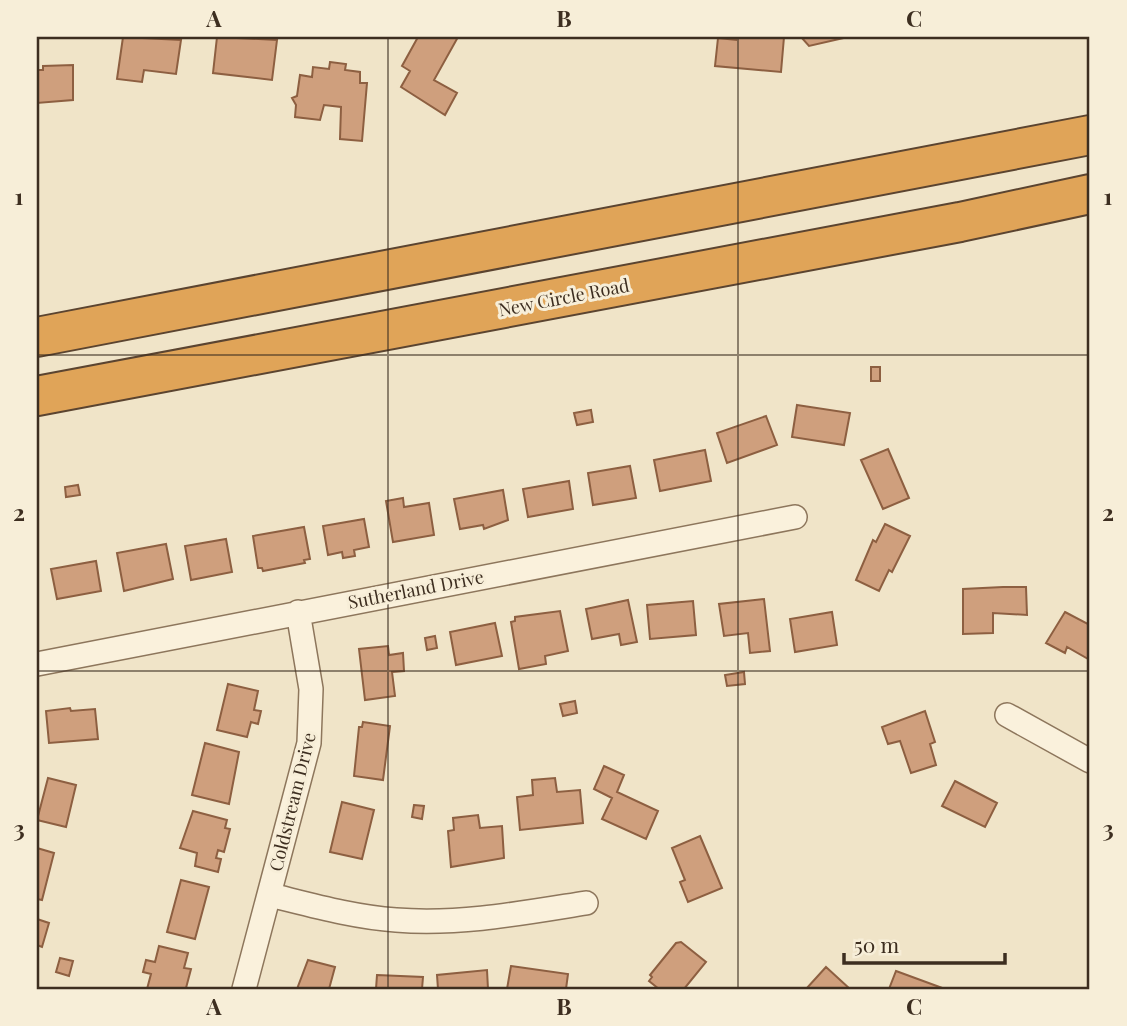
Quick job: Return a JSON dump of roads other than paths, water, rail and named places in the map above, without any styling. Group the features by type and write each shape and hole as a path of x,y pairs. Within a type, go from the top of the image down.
{"highway":[{"path":"37,337 1090,135"},
{"name":"New Circle Road","path":"37,396 878,238 1090,194"}],"street":[{"name":"Sutherland Drive","path":"37,664 795,517"},
{"name":"Coldstream Drive","path":"244,989 309,743 312,716 298,612"},
{"path":"1007,715 1090,761"},
{"path":"270,895 339,912 394,920 441,922 586,903"}]}
